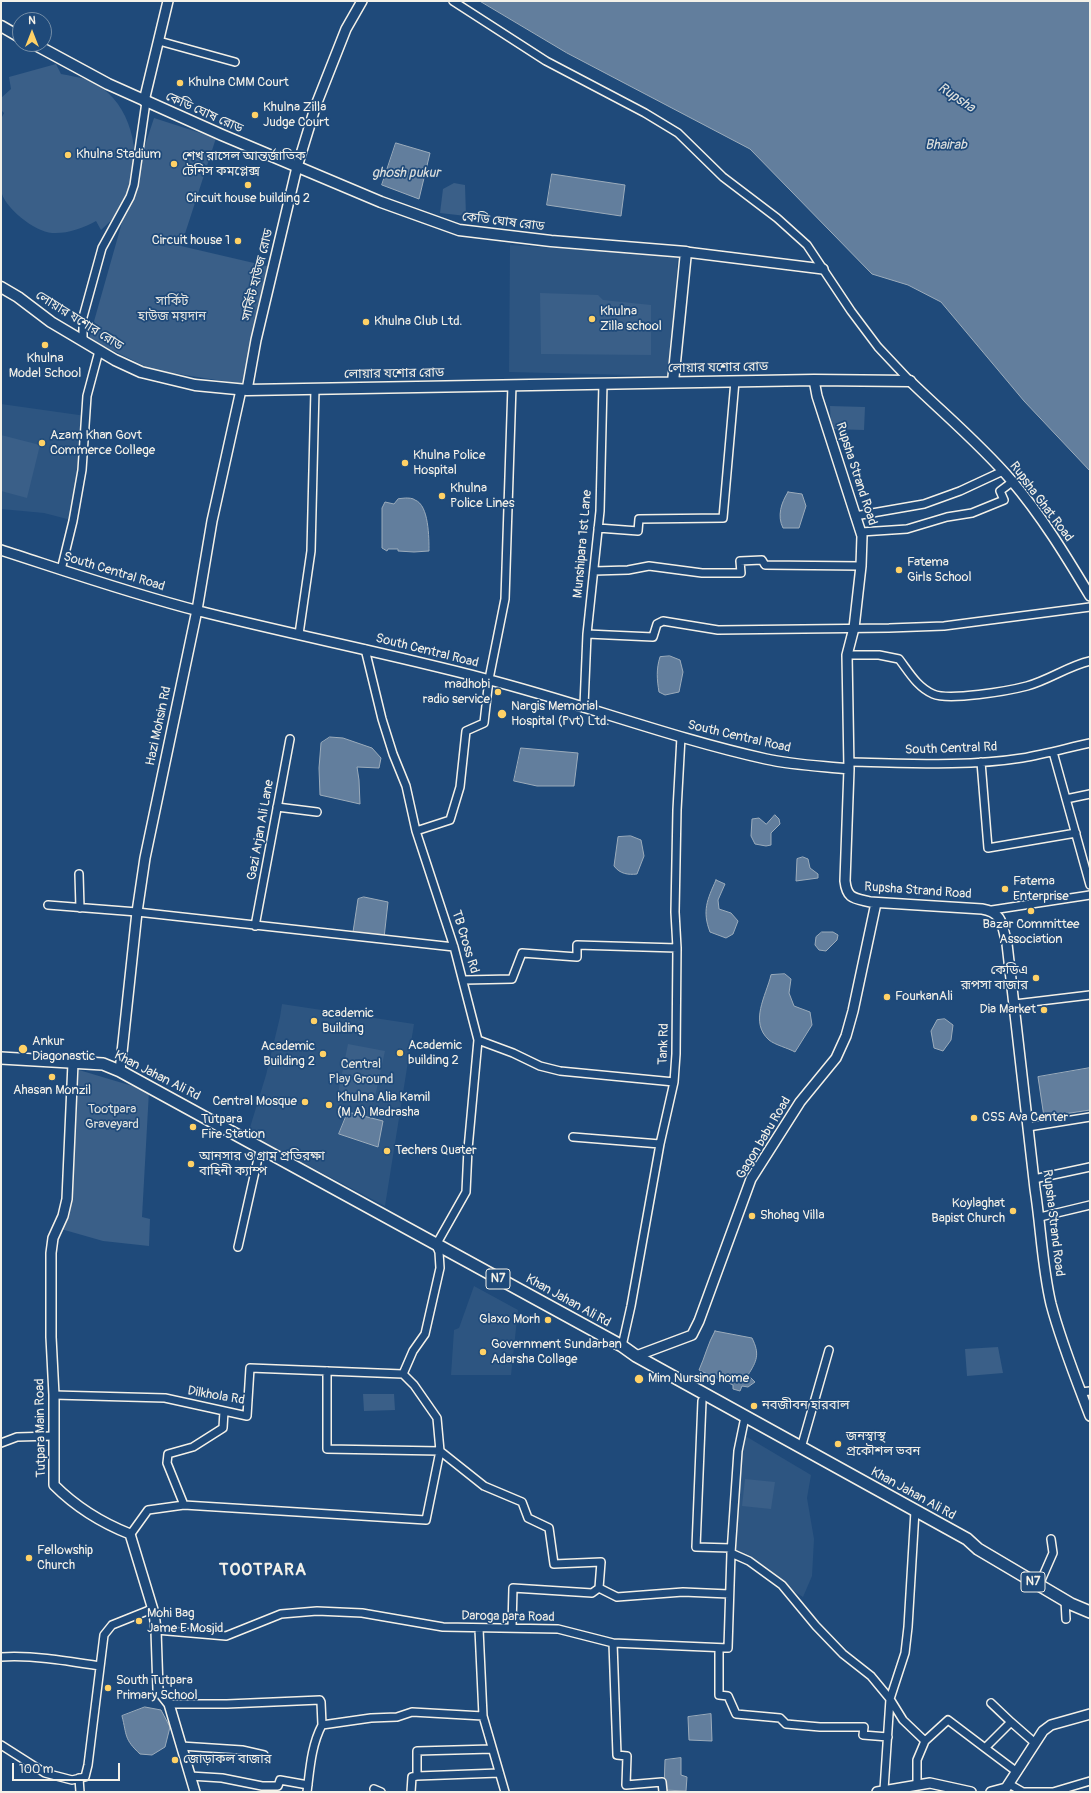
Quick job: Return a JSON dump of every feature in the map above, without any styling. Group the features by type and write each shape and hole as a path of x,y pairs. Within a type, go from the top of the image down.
{"highway":[{"name":"Khan Jahan Ali Rd","path":"1,1058 73,1065 101,1070 118,1076 259,1154 308,1183 438,1249 622,1346 636,1356 745,1420 915,1515"},
{"name":"Khan Jahan Ali Rd","path":"1,1064 103,1064 120,1071 438,1249 702,1401 745,1420 801,1448 964,1545 978,1549 1065,1600 1090,1612"}],"main road":[{"path":"1,26 12,32"},
{"name":"কেডি ঘোষ রোড","path":"50,52 145,101 381,202 459,230 551,241 686,252"},
{"path":"673,382 686,252"},
{"name":"লোয়ার যশোর রোড","path":"1,288 18,297 51,322 100,351 141,372 195,385 244,390 736,381 910,381"}],"street":[{"path":"83,341 83,317 102,248 130,197 134,185 145,101 168,1"},
{"name":"সার্কিট হাউজ রোড","path":"244,390 297,167 316,105 346,29 362,1"},
{"path":"453,1 546,61 645,113 678,133 723,178 777,218 807,245 851,311 878,347 910,381"},
{"path":"159,41 235,62"},
{"path":"686,252 823,268"},
{"path":"61,570 74,521 82,470 87,396 100,351"},
{"name":"Rupsha Strand Road","path":"814,380 817,396 862,536 861,566 854,628 847,654 849,765 845,881 846,891 850,896 876,903 992,910 1000,918 1007,944 1015,1004 1044,1263 1051,1302 1062,1340 1086,1392 1090,1416"},
{"path":"598,528 638,531 639,519 723,518 736,381"},
{"name":"Rupsha Ghat Road","path":"910,381 1003,471 1041,520 1090,596"},
{"name":"Munshipara 1st Lane","path":"584,706 587,634 600,511 603,383"},
{"path":"416,831 450,820 460,787 466,731 484,722 489,679 505,599 512,385"},
{"path":"299,634 311,551 315,389"},
{"name":"Hazi Mohsin Rd","path":"120,1071 137,912 145,858 197,610 212,521 244,390"},
{"path":"855,516 924,504 960,491 1003,471"},
{"path":"861,532 907,529 947,517 972,513 1004,500 1000,491 1012,482"},
{"name":"South Central Road","path":"1,550 61,570 197,610 489,679 584,706 681,737 767,760 849,765"},
{"path":"594,571 628,570 649,566 702,573 741,573 740,561 762,560 765,565 861,566"},
{"path":"587,634 653,637 657,624 663,622 718,630 944,626 1090,607"},
{"name":"TB Cross Rd","path":"365,649 382,719 393,754 406,786 416,831 464,980 478,1040 468,1149 466,1192 438,1249"},
{"path":"847,654 879,655 899,659 918,684 934,695 959,697 1028,686 1077,664 1090,661"},
{"name":"Tank Rd","path":"622,1346 631,1306 660,1144 674,1082 678,948 676,912 677,810 681,737"},
{"name":"Gazi Arjan Ali Lane","path":"255,926 290,739"},
{"name":"South Central Rd","path":"849,765 981,762 1021,758 1090,743"},
{"path":"1053,752 1090,885"},
{"path":"981,762 988,848 1076,833"},
{"path":"1066,799 1090,794"},
{"path":"277,807 317,812"},
{"path":"79,874 80,908"},
{"path":"992,910 1090,895"},
{"name":"Gagon babu Road","path":"636,1356 692,1335 699,1321 752,1179 800,1102 836,1058 846,1036 853,1011 876,903"},
{"path":"48,905 137,912 454,947"},
{"path":"464,980 512,980 522,953 577,957 577,945 678,948"},
{"path":"1015,1004 1090,996"},
{"path":"478,1040 513,1053 540,1066 560,1071 674,1082"},
{"name":"Tutpara Main Road","path":"73,1065 67,1198 63,1216 52,1238 51,1254 54,1485 68,1499 113,1527 130,1535"},
{"path":"1028,1127 1090,1117"},
{"path":"573,1137 660,1144"},
{"path":"238,1247 259,1154"},
{"path":"1034,1179 1090,1167"},
{"path":"1040,1217 1090,1205"},
{"path":"195,1792 169,1704 158,1690 156,1684 156,1630 152,1609 130,1535 148,1510 184,1505 426,1520 440,1451 437,1418 414,1385 403,1374 413,1351 425,1334 440,1268 438,1249"},
{"path":"801,1448 829,1350"},
{"name":"Dilkhola Rd","path":"54,1395 165,1398 247,1416 250,1368 403,1374"},
{"path":"327,1372 327,1449 440,1451 484,1486 522,1502 528,1518 549,1528 554,1564 601,1562 599,1588"},
{"path":"702,1401 696,1547 731,1550 782,1585 816,1626 843,1654 870,1676 890,1699 904,1720 925,1741"},
{"path":"184,1505 167,1463 168,1454 193,1447 223,1428 224,1411"},
{"path":"745,1420 738,1451 731,1550 728,1648 719,1648 719,1696 728,1696 736,1714 780,1718 786,1724 820,1727 864,1727 863,1736 888,1737"},
{"path":"1,1443 17,1437 54,1436"},
{"path":"915,1515 905,1653 890,1699 888,1737 881,1791 930,1783 971,1792"},
{"path":"1039,1585 1053,1553 1051,1539"},
{"path":"512,1627 513,1588 592,1593 599,1588"},
{"path":"599,1588 617,1597 683,1592 729,1594"},
{"path":"1065,1600 1066,1619"},
{"path":"1,1745 45,1773 72,1780 85,1777 88,1765 104,1635 112,1625 152,1609"},
{"name":"Daroga para Road","path":"156,1630 226,1636 281,1614 317,1611 362,1613 442,1627 558,1628 613,1643 719,1648"},
{"path":"479,1628 483,1716 505,1792"},
{"path":"613,1643 617,1755 627,1756 626,1785 662,1782 663,1792"},
{"path":"1,1657 18,1656 100,1666"},
{"path":"169,1704 227,1704 320,1700 321,1702 322,1725 317,1734 311,1756 307,1789 280,1780 278,1786 262,1786 222,1778 190,1776"},
{"path":"992,1703 1035,1744"},
{"path":"322,1725 371,1718 397,1717 412,1712 483,1716"},
{"path":"991,1792 1006,1788 1043,1731 1051,1726 1090,1714"},
{"path":"917,1785 918,1760 925,1741 948,1720 1017,1772"},
{"path":"985,1748 1011,1722"},
{"path":"182,1746 242,1750 264,1755"},
{"path":"417,1776 417,1751 492,1749"},
{"path":"411,1792 412,1777 499,1773"},
{"path":"79,1778 80,1792"},
{"path":"1009,1784 1023,1792 1053,1792 1090,1781"}],"shaded area":[{"name":"Khulna Zilla school","path":"510,245 678,256 670,376 509,372"},
{"name":"Azam Khan Govt Commerce College","path":"1,404 86,416 82,470 71,520 44,513 1,509"},
{"name":"Khulna Alia Kamil (M A) Madrasha","path":"282,1004 414,1024 385,1206 248,1134 266,1075"},
{"name":"Government Sundarban Adarsha Collage","path":"474,1286 518,1310 511,1375 451,1375 454,1330 459,1328"},
{"path":"742,1434 811,1475 807,1498 814,1539 812,1576 803,1597 731,1553"}],"green space":[{"name":"সার্কিট হাউজ ময়দান","path":"56,64 61,74 88,80 102,88 113,98 122,110 128,123 135,152 133,182 154,118 216,138 181,246 271,267 242,384 153,370 89,339 130,194 119,213 101,230 96,221 75,230 63,233 45,232 21,218 7,204 1,190 1,119 4,113 1,110 1,98 11,89 9,77"},
{"path":"454,183 465,185 466,216 440,213 443,189"},
{"path":"540,293 598,295 603,300 651,305 651,355 541,354"},
{"path":"830,406 865,407 864,430 831,429"},
{"name":"Azam Khan Govt Commerce College","path":"1,435 40,445 27,498 1,491"},
{"name":"Central Play Ground","path":"348,1044 385,1051 374,1101 338,1093"},
{"name":"Tootpara Graveyard","path":"79,1070 149,1091 142,1217 150,1219 149,1246 103,1241 61,1229 70,1211"},
{"path":"998,1347 1003,1373 967,1376 965,1349"},
{"path":"363,1394 394,1394 395,1410 364,1411"},
{"path":"745,1479 775,1482 771,1509 742,1506"}],"water":[{"name":"Bhairab","path":"480,1 1090,1 1090,471 1024,401 941,302 908,285 872,274 750,149 567,53"},
{"name":"ghosh pukur","path":"396,143 430,153 419,199 382,185"},
{"path":"552,174 625,185 621,216 547,205"},
{"path":"788,492 802,494 806,506 799,528 783,528 781,523 780,514 783,501"},
{"path":"398,499 414,499 420,503 423,508 427,522 429,551 414,552 388,549 387,551 382,548 382,508 385,502 394,504"},
{"path":"670,656 680,660 683,672 679,692 665,695 659,692 657,670 660,657"},
{"path":"330,737 343,738 372,748 381,758 379,768 357,767 360,804 320,795 319,768 321,743"},
{"path":"521,748 578,753 574,786 537,786 514,781"},
{"path":"775,815 779,819 780,824 771,833 771,845 766,846 755,844 751,836 752,819 759,818 766,824"},
{"path":"631,836 641,840 644,856 637,874 624,873 619,871 614,866 618,837"},
{"path":"803,857 808,859 810,868 818,874 818,878 796,881 797,859"},
{"path":"716,880 725,884 718,900 719,909 731,913 738,921 733,934 726,938 710,932 706,918 708,900"},
{"path":"364,897 388,902 384,938 353,932 358,899"},
{"path":"822,932 833,932 838,935 837,940 826,951 819,950 815,945 816,937"},
{"path":"785,974 791,979 789,993 794,1006 810,1012 812,1025 795,1052 769,1040 763,1033 760,1025 761,1009 771,975"},
{"path":"945,1019 953,1025 951,1040 943,1051 934,1048 931,1031 937,1020"},
{"path":"1090,1068 1090,1110 1044,1117 1038,1077"},
{"path":"348,1112 383,1121 378,1147 339,1134"},
{"path":"715,1331 752,1338 757,1353 754,1366 748,1375 755,1382 748,1387 742,1386 740,1391 733,1389 733,1385 699,1370 710,1340"},
{"path":"145,1707 161,1710 170,1727 165,1747 152,1755 140,1754 131,1745 127,1737 122,1716"},
{"path":"711,1714 712,1741 689,1740 688,1717"},
{"path":"681,1758 681,1775 687,1777 686,1791 664,1790 665,1760"}],"place":[{"name":"Khulna CMM Court","path":"180,83"},
{"name":"Khulna Zilla Judge Court","path":"255,115"},
{"name":"Khulna Stadium","path":"68,155"},
{"name":"শেখ রাসেল আন্তর্জাতিক টেনিস কমপ্লেক্স","path":"174,164"},
{"name":"Circuit house building 2","path":"248,185"},
{"name":"Circuit house 1","path":"238,241"},
{"name":"Khulna Zilla school","path":"592,319"},
{"name":"Khulna Club Ltd.","path":"366,322"},
{"name":"Khulna Model School","path":"45,345"},
{"name":"Azam Khan Govt Commerce College","path":"42,443"},
{"name":"Khulna Police Hospital","path":"405,463"},
{"name":"Khulna Police Lines","path":"442,496"},
{"name":"Fatema Girls School","path":"899,570"},
{"name":"madhobi radio service","path":"498,692"},
{"name":"Nargis Memorial Hospital (Pvt) Ltd.","path":"502,714"},
{"name":"Fatema Enterprise","path":"1005,889"},
{"name":"Bazar Committee Association","path":"1031,911"},
{"name":"কেডিএ রূপসা বাজার","path":"1036,978"},
{"name":"FourkanAli","path":"887,997"},
{"name":"Dia Market","path":"1044,1010"},
{"name":"academic Building","path":"314,1021"},
{"name":"Ankur Diagonastic","path":"23,1049"},
{"name":"Academic building 2","path":"400,1053"},
{"name":"Academic Building 2","path":"323,1054"},
{"name":"Ahasan Monzil","path":"52,1077"},
{"name":"Central Mosque","path":"305,1102"},
{"name":"Khulna Alia Kamil (M A) Madrasha","path":"329,1105"},
{"name":"CSS Ava Center","path":"974,1118"},
{"name":"Tutpara Fire Station","path":"193,1127"},
{"name":"Techers Quater","path":"387,1151"},
{"name":"আনসার ও গ্রাম প্রতিরক্ষা বাহিনী ক্যাম্প","path":"191,1164"},
{"name":"Koylaghat Bapist Church","path":"1013,1211"},
{"name":"Shohag Villa","path":"752,1216"},
{"name":"Glaxo Morh","path":"548,1320"},
{"name":"Government Sundarban Adarsha Collage","path":"483,1352"},
{"name":"Mim Nursing home","path":"639,1379"},
{"name":"নবজীবন হারবাল","path":"754,1406"},
{"name":"জনস্বাস্থ প্রকৌশল ভবন","path":"838,1444"},
{"name":"Fellowship Church","path":"29,1558"},
{"name":"Mohi Bag Jame E Mosjid","path":"139,1621"},
{"name":"South Tutpara Primary School","path":"108,1688"},
{"name":"জোড়াকল বাজার","path":"175,1760"}],"district":[{"name":"TOOTPARA","path":"263,1571"}],"water label":[{"name":"Rupsha","path":"956,98"}]}
